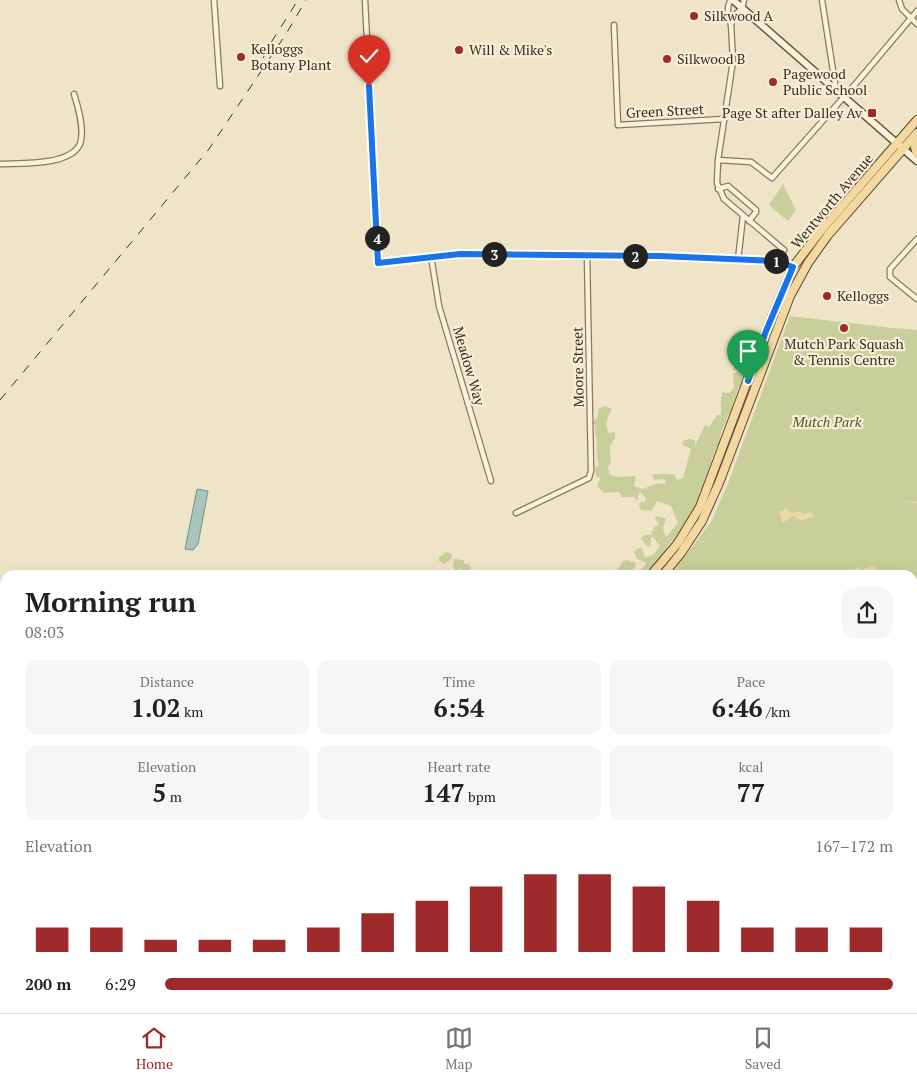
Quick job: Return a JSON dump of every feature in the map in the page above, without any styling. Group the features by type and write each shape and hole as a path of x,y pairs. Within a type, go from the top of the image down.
{"main road":[{"path":"732,0 917,161"},
{"name":"Wentworth Avenue","path":"655,570 678,543 700,507 766,331 793,267 819,233 917,120"},
{"name":"Wentworth Avenue","path":"667,570 681,554 702,521 719,483 790,296 802,273 828,235 917,134"},
{"path":"917,139 915,147 917,154"},
{"path":"793,267 802,273"}],"street":[{"path":"214,0 220,86"},
{"path":"365,0 378,263 460,254 587,255 776,261 793,267"},
{"path":"732,0 728,7 729,21 732,24"},
{"path":"744,0 742,8 735,15 732,24 733,61 716,183 724,199 784,250"},
{"path":"822,0 836,91"},
{"path":"899,0 902,10 917,24"},
{"path":"718,160 751,162 772,178 917,11"},
{"name":"Green Street","path":"614,25 618,126 724,119"},
{"path":"0,164 59,160 76,150 81,137 80,116 74,94"},
{"path":"718,189 728,186 756,210 749,221"},
{"path":"738,260 743,216"},
{"path":"917,239 890,269 890,277 917,299"},
{"name":"Moore Street","path":"516,513 589,478 592,471 587,255"},
{"name":"Meadow Way","path":"432,256 439,306 491,481"}],"green space":[{"path":"783,184 796,210 788,221 769,205"},
{"name":"Mutch Park","path":"790,316 917,330 917,502 903,501 917,503 917,570 675,570 711,522 727,486"},
{"path":"748,343 755,348 732,405 733,413 728,415 721,434 720,445 716,447 709,467 709,476 705,477 703,489 699,492 699,500 697,501 699,502 674,541 671,541 659,562 651,570 641,570 646,564 637,559 634,552 642,548 645,558 654,554 660,546 653,537 651,537 651,546 648,547 641,539 644,535 652,535 651,532 654,527 659,525 655,519 656,516 666,518 663,529 666,537 678,523 671,506 657,501 651,511 641,510 639,504 642,501 644,502 646,498 640,492 638,501 634,497 622,497 619,492 604,493 598,487 600,478 596,476 595,468 599,465 596,426 593,423 598,416 598,409 605,406 612,409 606,424 609,433 615,432 615,438 610,446 611,462 608,467 609,474 617,477 636,476 634,486 643,489 655,484 666,483 665,479 654,480 652,474 674,474 677,480 683,478 691,449 682,445 683,441 695,440 695,446 705,425 709,427 717,415 721,415 723,391 729,393 734,388 733,373 736,373 736,371 733,370 737,359 737,346"},
{"path":"445,551 452,554 452,558 445,564 439,561 439,557"},
{"path":"454,559 463,560 465,564 469,564 471,567 470,570 462,570 461,568 455,570 453,566"},
{"path":"628,560 631,563 631,561 636,563 635,568 632,570 617,570 623,561"}],"sand":[{"path":"785,508 792,513 800,511 802,514 811,512 814,515 811,518 799,520 793,516 782,522 779,511 783,511"},
{"path":"873,566 877,568 873,570 864,569"}],"water":[{"path":"197,489 208,491 198,544 193,550 185,549"}],"railway":[{"path":"263,58 298,0"},
{"path":"0,400 209,149 286,34 306,0"}],"place":[{"name":"Silkwood A","path":"694,16"},
{"name":"Will & Mike's","path":"459,50"},
{"name":"Kelloggs Botany Plant","path":"241,57"},
{"name":"Silkwood B","path":"667,59"},
{"name":"Pagewood Public School","path":"773,82"},
{"name":"Page St after Dalley Av","path":"872,113"},
{"name":"Kelloggs","path":"827,296"},
{"name":"Mutch Park Squash & Tennis Centre","path":"844,328"}],"route":[{"path":"369,86 378,263 432,256 474,254 660,256 776,261 786,264 793,267 766,331 748,381"}]}
